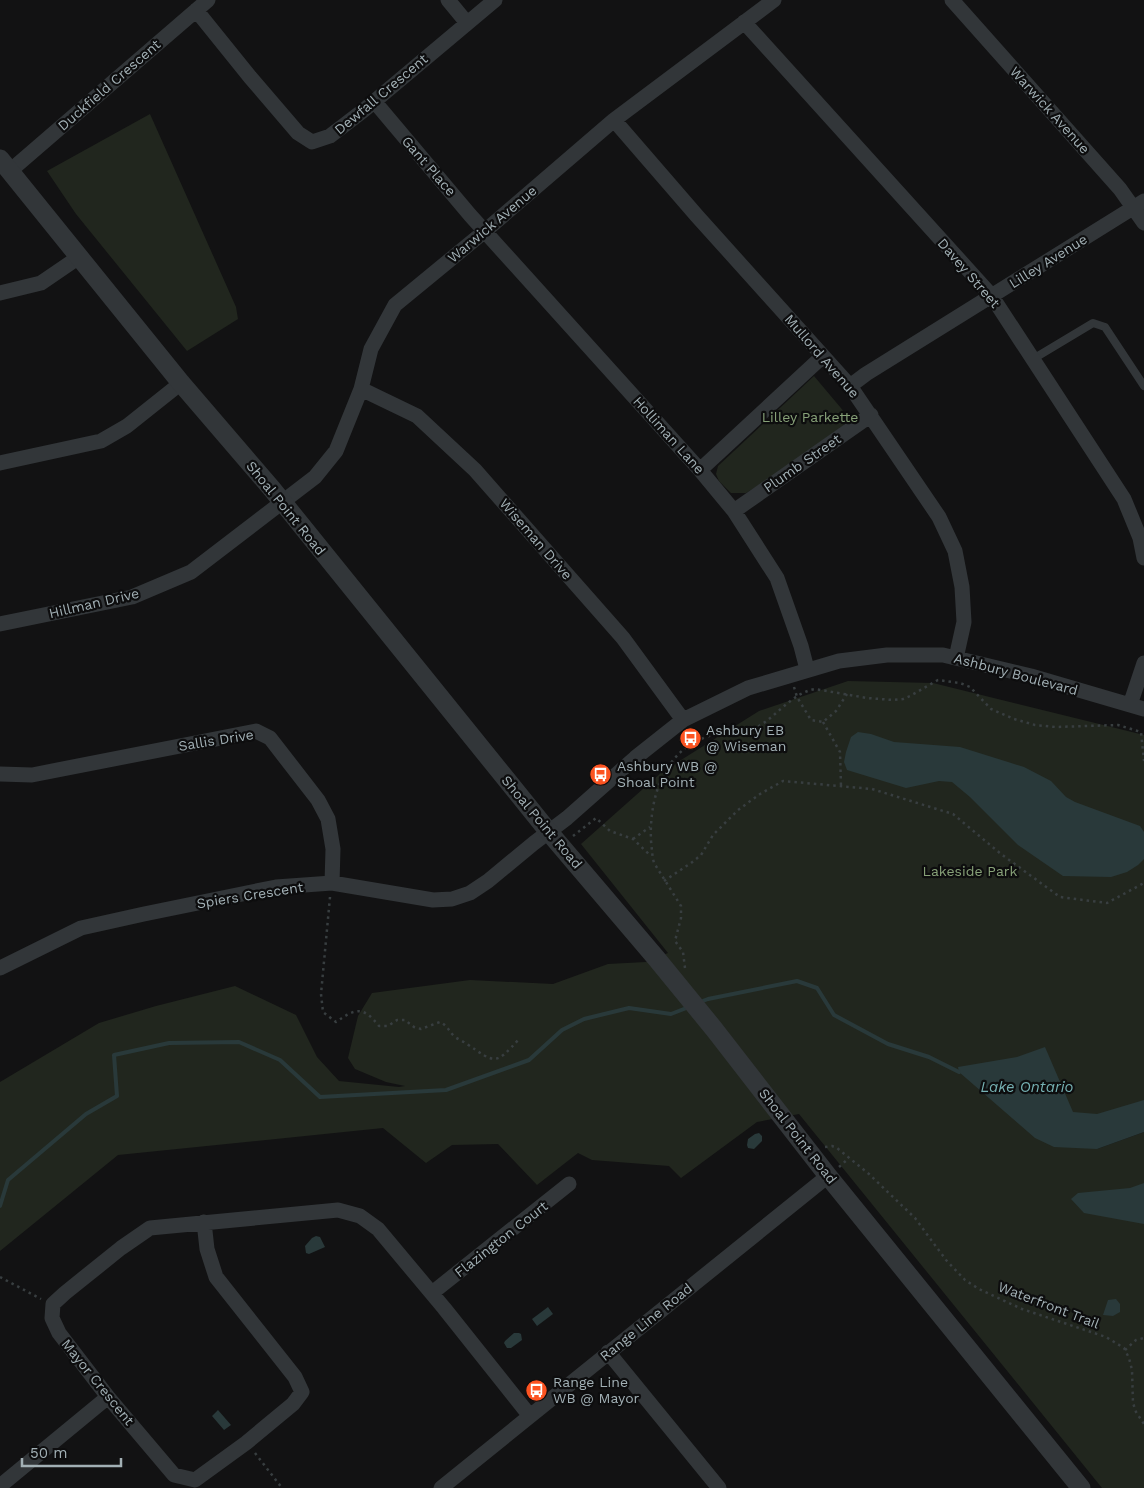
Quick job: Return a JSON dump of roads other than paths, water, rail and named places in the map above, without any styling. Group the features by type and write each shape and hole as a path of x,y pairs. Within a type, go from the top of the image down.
{"street":[{"name":"Duckfield Crescent","path":"5,165 208,0"},
{"path":"448,0 467,23"},
{"name":"Dewfall Crescent","path":"196,10 298,133 312,142 330,136 495,0"},
{"name":"Warwick Avenue","path":"282,502 315,477 336,451 361,389 371,349 395,305 485,231 614,120 774,0"},
{"name":"Warwick Avenue","path":"952,0 1120,189 1138,204 1144,223"},
{"name":"Davey Street","path":"744,22 991,296 1124,499 1140,538 1144,558"},
{"name":"Gant Place","path":"374,101 485,231"},
{"name":"Mullord Avenue","path":"614,120 697,216 850,386 940,517 954,551 962,587 964,622 956,658"},
{"name":"Shoal Point Road","path":"5,165 181,383 282,502 548,831 714,1029 828,1176 1081,1488"},
{"name":"Lilley Avenue","path":"850,386 866,374 1138,204"},
{"name":"Holliman Lane","path":"485,231 700,470 734,511 777,578 801,646 807,669"},
{"path":"0,293 41,283 79,257"},
{"path":"700,470 823,356"},
{"path":"0,464 101,441 127,426 181,383"},
{"name":"Wiseman Drive","path":"361,389 417,416 475,470 623,638 683,720"},
{"name":"Plumb Street","path":"734,511 871,415"},
{"name":"Hillman Drive","path":"0,624 132,597 174,579 190,572 282,502"},
{"name":"Ashbury Boulevard","path":"548,831 567,818 635,758 683,720 748,688 838,660 887,655 943,655 1031,676 1137,707"},
{"path":"1137,707 1144,663"},
{"name":"Sallis Drive","path":"0,774 32,775 256,731 270,738 318,800 328,819 333,849 332,883"},
{"name":"Spiers Crescent","path":"0,968 81,928 276,888 332,883 433,900 452,900 470,894 548,831"},
{"name":"Range Line Road","path":"440,1488 828,1176"},
{"name":"Flazington Court","path":"432,1293 570,1184"},
{"path":"204,1222 338,1210 360,1216 378,1229 432,1293 530,1416"},
{"name":"Mayor Crescent","path":"204,1222 207,1250 216,1277 295,1377 302,1392 293,1404 246,1443 195,1480 174,1475 108,1396 59,1333 52,1318 53,1304 64,1293 121,1248 150,1228 204,1222"},
{"path":"608,1352 711,1485"},
{"path":"0,1486 108,1396"}],"lane":[{"path":"1033,359 1093,323 1105,327 1144,386"}],"water":[{"path":"858,732 871,734 894,742 960,747 1024,767 1051,781 1066,797 1075,802 1140,826 1144,832 1144,859 1127,872 1111,877 1063,876 1018,845 970,797 952,782 939,781 906,788 847,770 844,762 846,752 851,737"},
{"name":"Lake Ontario","path":"1045,1047 1073,1112 1097,1114 1144,1100 1144,1132 1097,1149 1054,1147 1035,1138 959,1072 958,1067 1017,1057"},
{"path":"759,1133 762,1136 762,1141 754,1149 748,1148 748,1139"},
{"path":"1144,1183 1144,1224 1084,1213 1071,1199 1078,1193 1130,1188"},
{"path":"316,1236 320,1237 325,1247 309,1254 306,1253 305,1246"},
{"path":"1116,1299 1120,1304 1120,1312 1113,1316 1103,1315 1108,1300"},
{"path":"548,1307 553,1314 537,1326 532,1319"},
{"path":"514,1333 521,1334 522,1340 511,1348 507,1348 504,1343"},
{"path":"218,1410 231,1425 224,1430 212,1416"}],"waterway":[{"path":"700,1002 797,981 817,988 834,1015 888,1044 929,1057 959,1072"},
{"path":"0,1206 8,1180 86,1114 117,1096 114,1055 169,1043 239,1042 280,1060 320,1097 446,1090 529,1060 562,1030 584,1019 629,1008 671,1014 689,1007"}],"place":[{"name":"Ashbury EB @ Wiseman","path":"690,738"},
{"name":"Ashbury WB @ Shoal Point","path":"601,774"},
{"name":"Range Line WB @ Mayor","path":"537,1390"}],"park label":[{"name":"Lilley Parkette","path":"810,417"},
{"name":"Lakeside Park","path":"970,871"}]}
